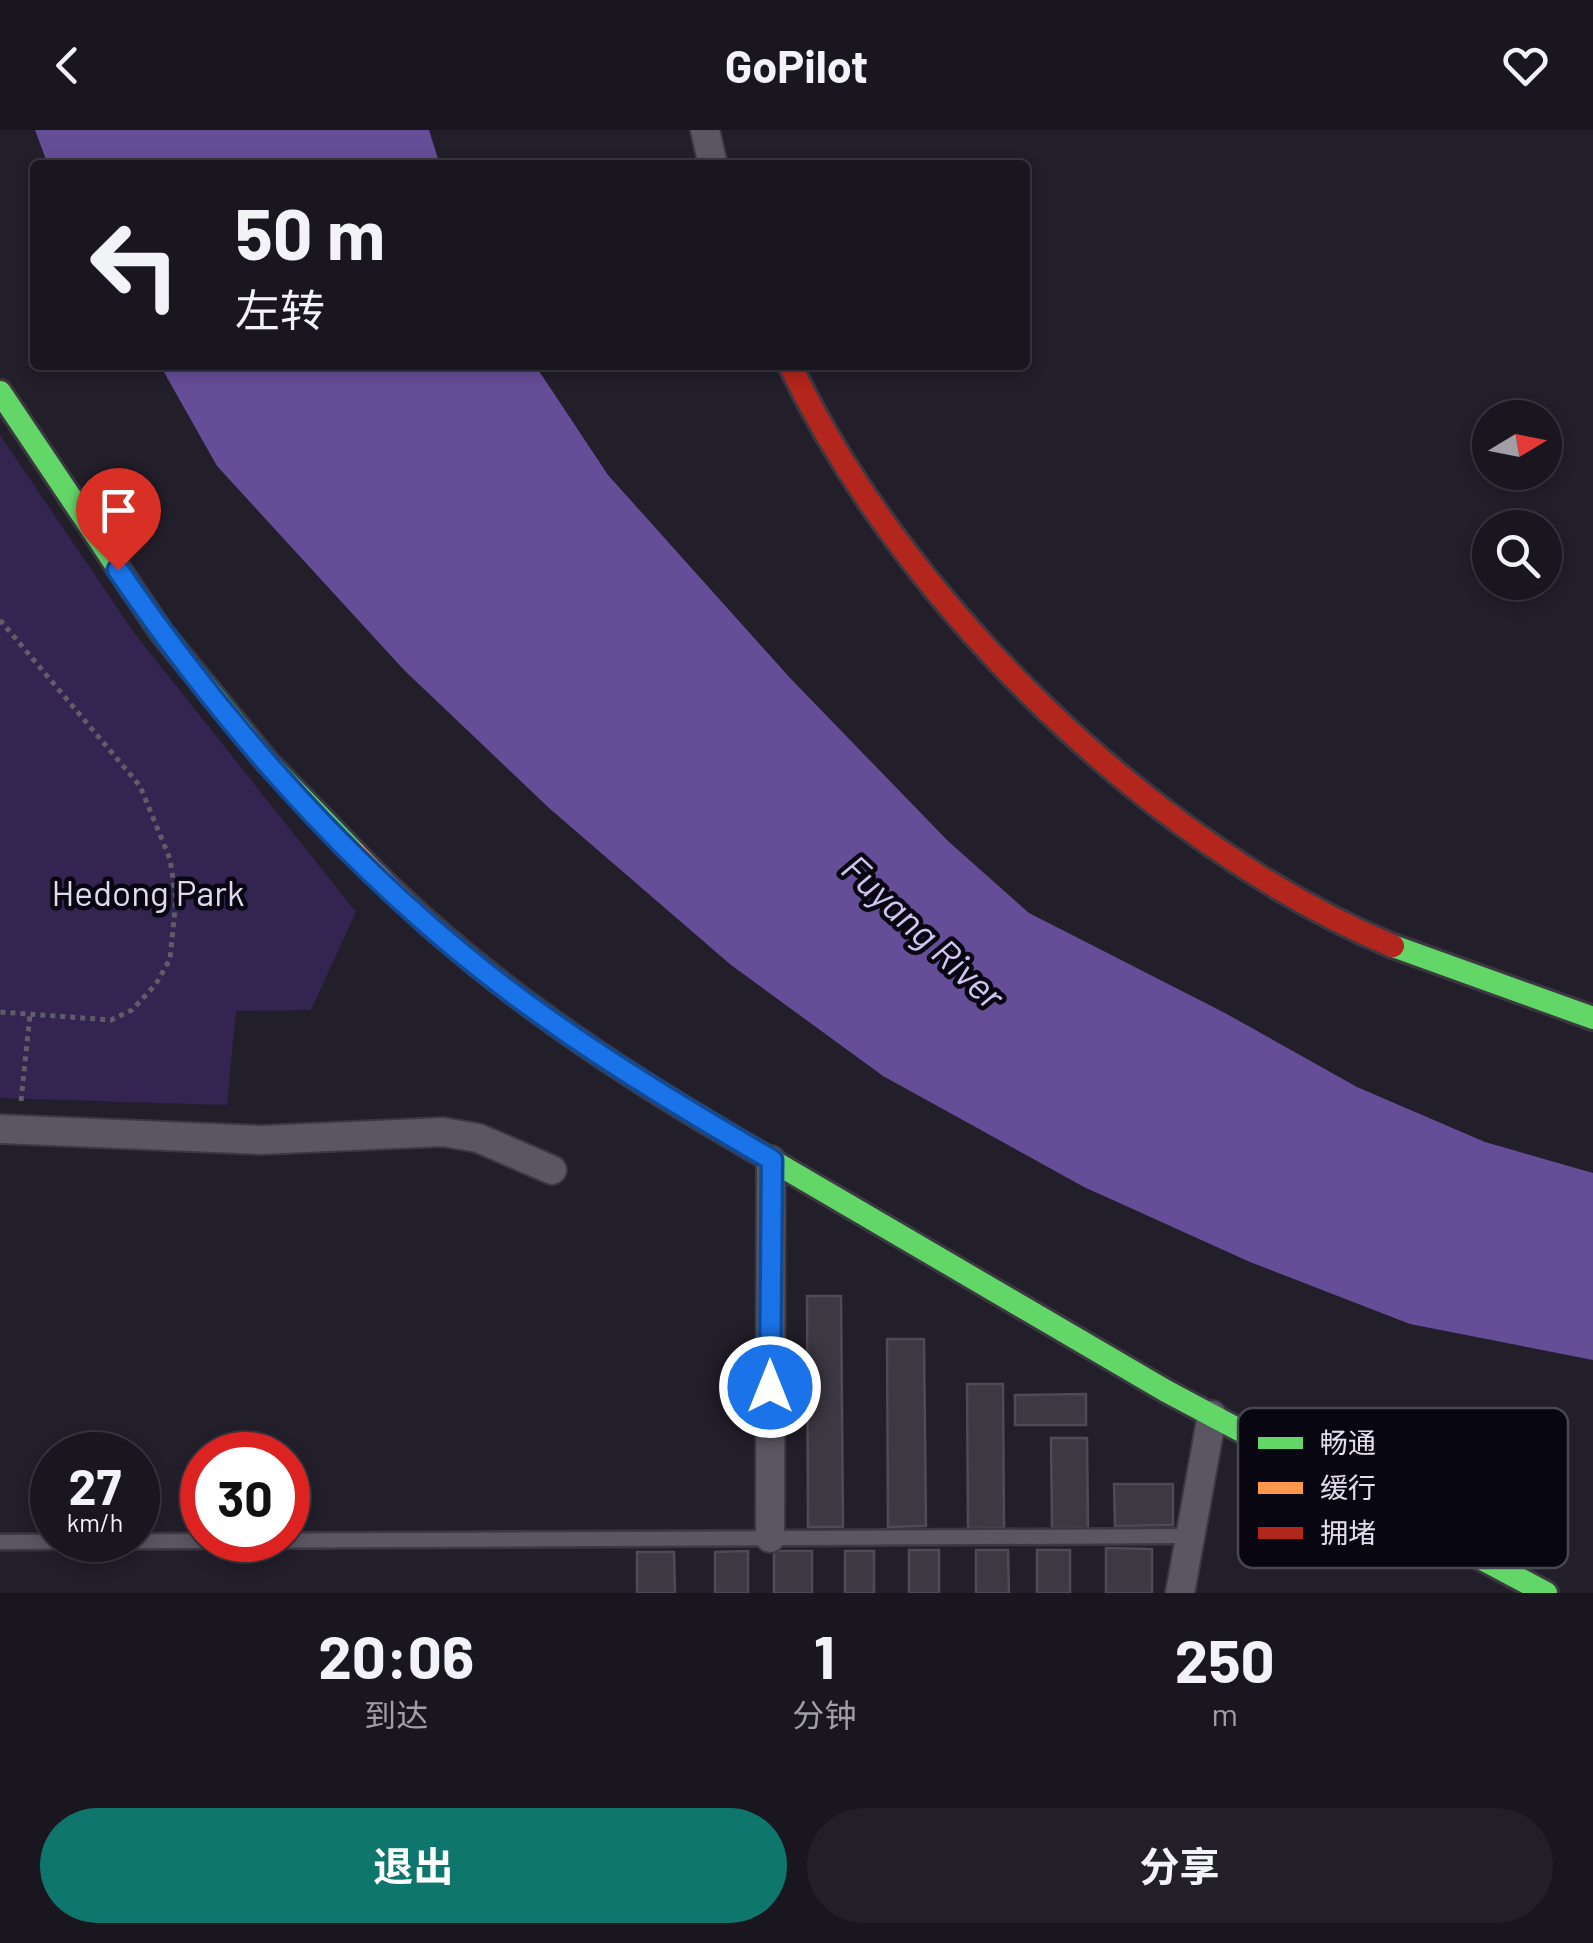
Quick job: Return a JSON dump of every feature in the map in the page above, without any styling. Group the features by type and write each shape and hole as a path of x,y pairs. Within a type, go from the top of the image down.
{"street":[{"path":"705,130 712,160"},
{"path":"792,370 815,423 902,552 1003,664 1178,825 1257,876 1343,923 1430,963 1593,1018"},
{"path":"0,392 160,632 268,763 388,888 486,973 665,1098 1238,1429"},
{"path":"9,1129 260,1140 443,1132 478,1138 552,1170"},
{"path":"770,1538 772,1160"},
{"path":"1180,1593 1212,1415"},
{"path":"1499,1568 1546,1593"}],"lane":[{"path":"0,1542 1190,1536"}],"path":[{"path":"0,620 140,786 170,859 176,899 170,959 156,984 132,1010 112,1020 0,1012"},
{"path":"9,1129 30,1014"}],"green space":[{"name":"Hedong Park","path":"0,435 135,634 356,912 311,1010 236,1011 227,1105 0,1098"}],"water":[{"path":"35,130 429,130 438,160 46,160"},
{"name":"Fuyang River","path":"163,370 538,370 608,475 791,679 948,841 1029,913 1225,1013 1357,1087 1485,1142 1593,1173 1593,1360 1410,1324 1250,1262 1084,1187 883,1076 731,965 549,808 404,670 217,466"}],"building":[{"path":"807,1296 841,1296 843,1527 808,1527"},
{"path":"887,1339 924,1339 926,1526 888,1527"},
{"path":"967,1384 1003,1384 1004,1528 968,1528"},
{"path":"1086,1394 1086,1425 1015,1425 1015,1395"},
{"path":"1051,1438 1087,1438 1088,1528 1052,1528"},
{"path":"1114,1484 1173,1484 1173,1525 1115,1526"},
{"path":"1106,1548 1152,1549 1152,1593 1106,1593"},
{"path":"909,1550 939,1550 939,1593 909,1593"},
{"path":"976,1550 1008,1550 1009,1593 976,1593"},
{"path":"1037,1550 1070,1550 1070,1593 1037,1593"},
{"path":"748,1551 748,1593 715,1593 715,1552"},
{"path":"774,1551 812,1551 812,1593 774,1593"},
{"path":"845,1551 874,1551 874,1593 845,1593"},
{"path":"637,1552 674,1552 675,1593 637,1593"}],"traffic: fast":[{"path":"0,392 161,632 268,763 355,853"},
{"path":"1393,946 1593,1018"},
{"path":"730,1136 1238,1429"},
{"path":"1499,1568 1546,1593"}],"traffic: slow":[{"path":"355,853 440,934 532,1007 580,1042 730,1136"}],"traffic: jam":[{"path":"793,370 838,454 897,541 966,626 1043,706 1125,780 1212,846 1302,902 1393,946"}],"route":[{"path":"118,570 160,632 268,763 388,888 486,973 665,1098 772,1160 770,1387"}]}
